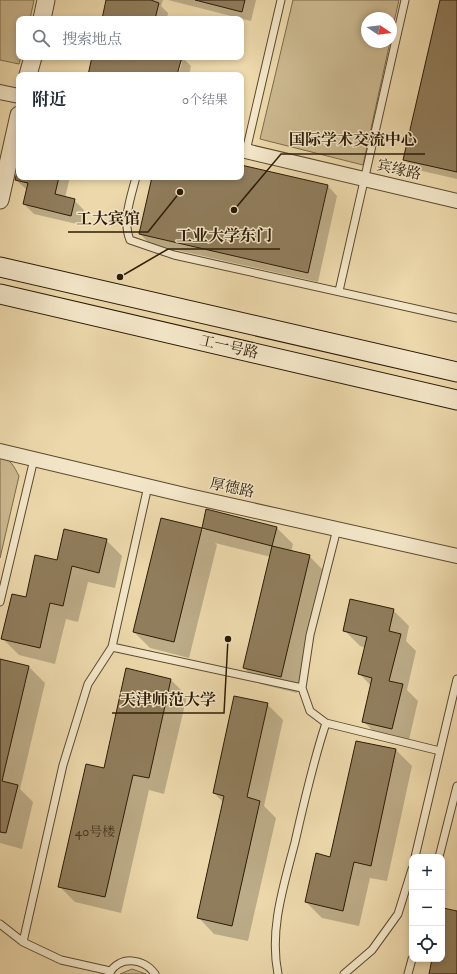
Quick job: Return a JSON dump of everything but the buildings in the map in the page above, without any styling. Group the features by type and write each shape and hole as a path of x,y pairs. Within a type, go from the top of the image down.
{"main road":[{"name":"工一号路","path":"0,267 457,372"},
{"name":"工一号路","path":"0,294 457,400"}],"street":[{"path":"43,16 46,0"},
{"path":"29,72 32,60"},
{"path":"0,92 16,95"},
{"path":"0,200 16,128"},
{"name":"宾缘路","path":"244,150 457,201"},
{"name":"厚德路","path":"0,452 457,556"}],"lane":[{"path":"244,146 281,0"},
{"path":"339,291 405,0"},
{"path":"135,180 127,216 127,233 130,240 174,255 457,318"},
{"path":"0,602 34,460"},
{"path":"23,942 39,864 63,765 88,684 112,647 148,486"},
{"path":"337,529 310,635 302,688 310,711 326,723 440,751"},
{"path":"112,647 302,688"},
{"path":"416,854 457,679"},
{"path":"278,974 275,957 277,915 317,750 326,723"},
{"path":"439,854 457,786"},
{"path":"344,974 372,950 398,914 409,879"},
{"path":"0,924 23,942 61,960 109,973 122,962 130,961 145,964 155,974"},
{"path":"408,974 411,962"}],"shaded area":[{"path":"0,0 34,0 31,16 16,16 16,60 20,60 19,64 0,60"},
{"path":"293,0 399,0 396,12 361,12 361,48 389,48 363,165 260,139"},
{"path":"0,456 10,461 19,476 0,558"},
{"path":"132,969 146,974 120,974"}],"place":[{"name":"工大宾馆","path":"180,192"},
{"name":"国际学术交流中心","path":"234,210"},
{"name":"工业大学东门","path":"120,277"},
{"name":"天津师范大学","path":"228,639"}]}
